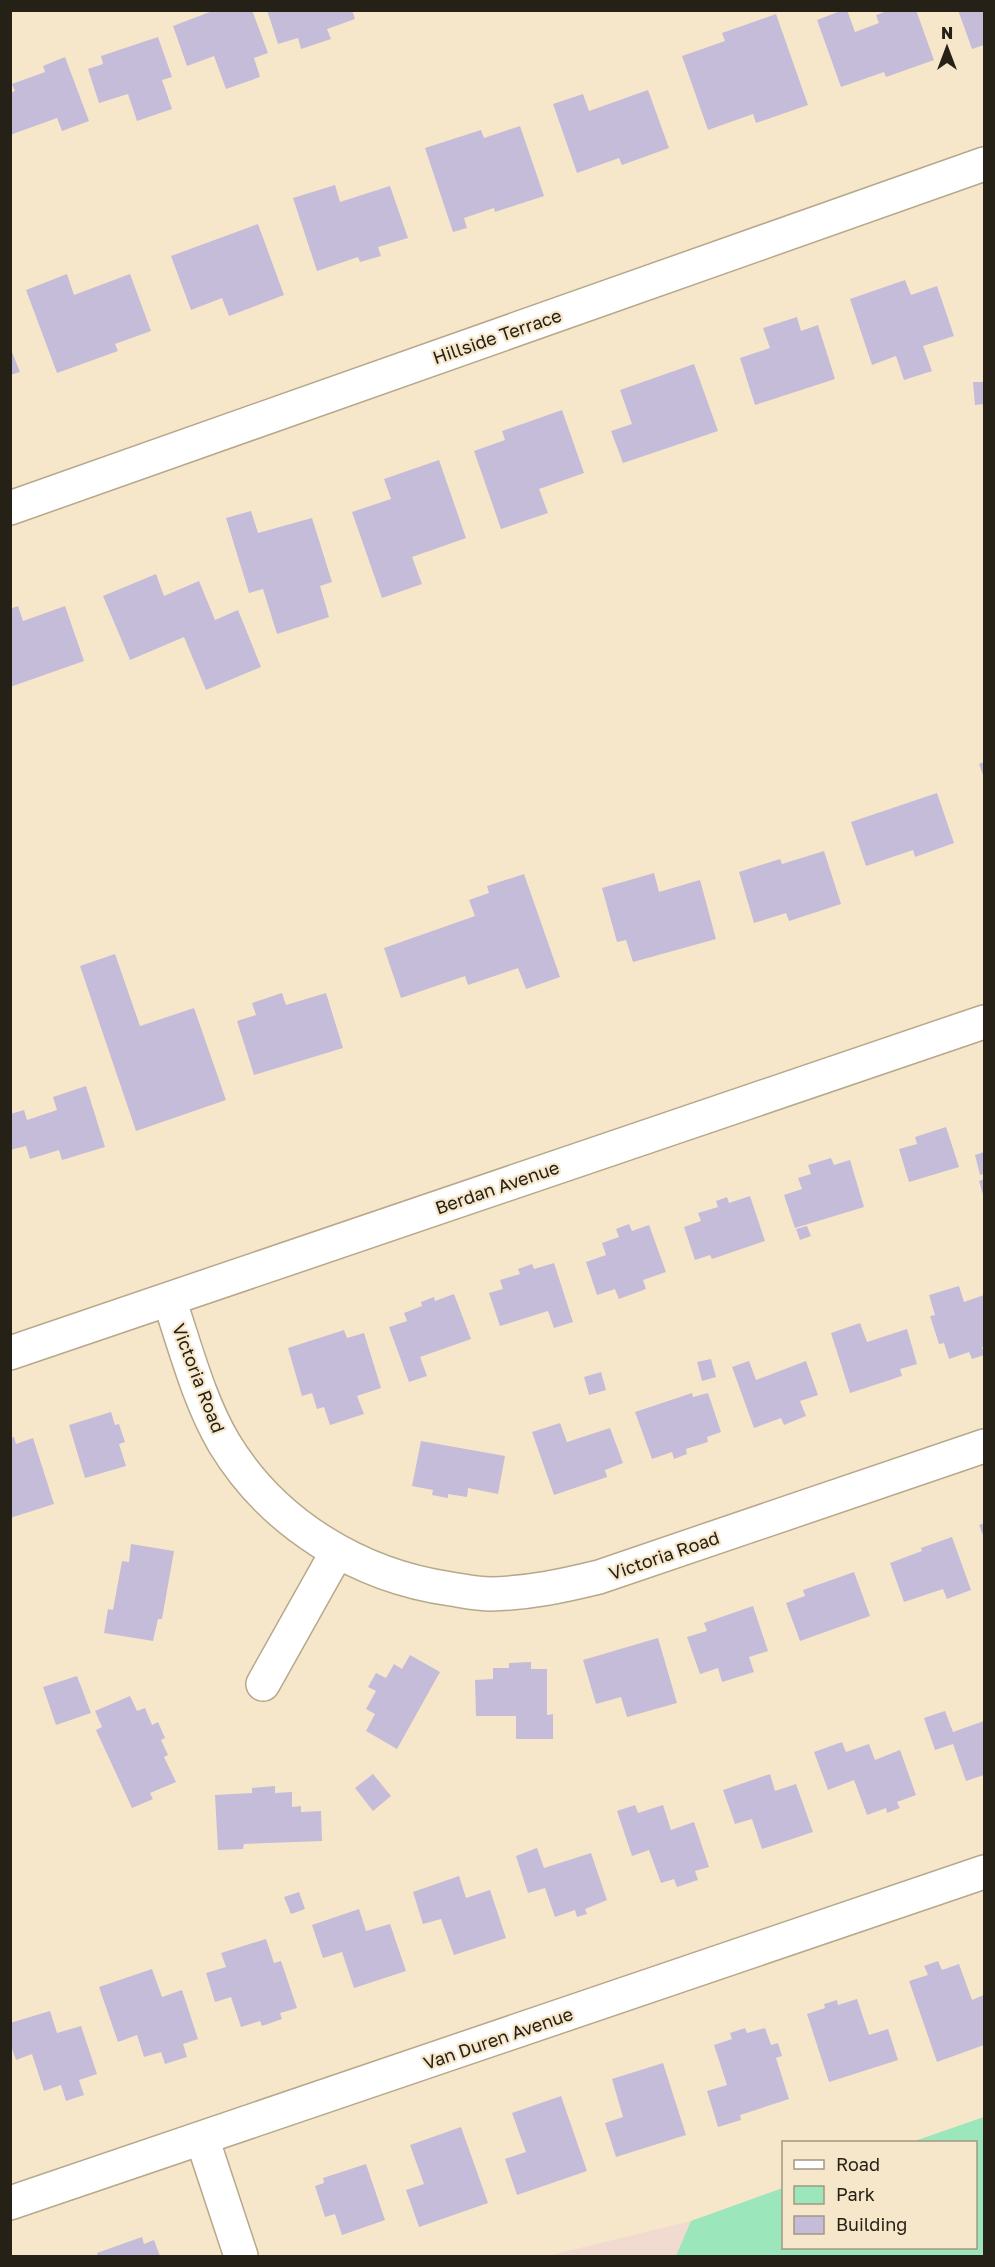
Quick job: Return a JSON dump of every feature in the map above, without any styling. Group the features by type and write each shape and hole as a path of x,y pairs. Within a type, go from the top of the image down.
{"street":[{"name":"Hillside Terrace","path":"10,508 984,164"},
{"name":"Berdan Avenue","path":"10,1353 984,1022"},
{"name":"Victoria Road","path":"169,1299 200,1390 224,1443 255,1485 293,1522 337,1552 392,1575 436,1587 489,1594 545,1590 599,1577 984,1446"},
{"path":"263,1684 337,1552"},
{"name":"Van Duren Avenue","path":"10,2202 984,1872"},
{"path":"202,2138 241,2256"}],"shaded area":[{"path":"984,2117 984,2256 547,2256 691,2221 782,2188 782,2249 977,2249 977,2141 915,2141"}],"green space":[{"path":"984,2117 984,2256 676,2256 691,2221 782,2188 782,2249 977,2249 977,2141 915,2141"}],"building":[{"path":"215,10 252,10 268,53 254,58 260,77 226,89 214,56 187,66 173,26"},
{"path":"267,10 352,10 355,19 327,29 331,39 301,49 298,38 278,44"},
{"path":"847,10 855,32 879,23 876,15 890,10 916,10 934,60 886,77 884,72 841,87 817,20"},
{"path":"958,10 984,10 984,45 972,49"},
{"path":"776,14 808,105 756,123 753,114 708,130 682,56 725,41 722,33"},
{"path":"158,37 172,77 162,80 172,109 137,121 128,94 99,103 88,69 103,64 101,56"},
{"path":"65,57 89,121 62,131 57,118 10,135 10,93 15,91 12,84 45,72 43,66"},
{"path":"648,90 669,148 622,165 619,158 577,173 553,104 583,94 589,111"},
{"path":"520,126 544,196 495,212 494,208 464,218 467,228 453,232 425,148 481,130 484,138"},
{"path":"335,185 340,202 390,186 408,238 378,247 381,256 360,262 358,257 317,271 293,198"},
{"path":"258,224 284,295 229,316 222,298 191,310 171,256"},
{"path":"67,274 74,295 130,274 151,331 115,344 118,351 57,373 26,290"},
{"path":"905,280 911,295 937,286 954,336 923,346 932,371 904,380 896,356 872,365 850,299"},
{"path":"797,317 801,331 818,325 835,379 755,405 740,358 770,348 763,328"},
{"path":"10,347 20,372 10,375"},
{"path":"694,364 718,431 623,463 611,431 632,424 620,390"},
{"path":"973,382 984,382 984,404 975,405"},
{"path":"562,410 584,473 539,489 548,513 501,529 474,451 505,440 502,431"},
{"path":"439,460 466,538 412,557 422,584 382,598 352,512 391,499 384,479"},
{"path":"251,511 258,533 312,518 332,582 320,586 329,617 277,634 263,589 249,593 226,518"},
{"path":"156,574 164,596 199,581 215,620 238,610 261,667 206,690 184,637 130,660 103,596"},
{"path":"18,606 23,621 65,606 84,661 10,687 10,609"},
{"path":"984,762 984,778 979,764"},
{"path":"937,793 954,843 915,857 913,850 866,866 851,822"},
{"path":"824,851 841,904 789,921 786,913 754,923 739,872 780,859 782,864"},
{"path":"654,873 659,892 700,880 716,939 633,962 626,940 617,942 602,888"},
{"path":"524,874 560,977 526,989 518,968 468,985 465,976 401,998 384,948 475,916 469,900 489,893 487,886"},
{"path":"115,954 140,1026 194,1008 226,1100 136,1131 80,966"},
{"path":"282,993 286,1005 326,993 343,1048 254,1075 237,1021 256,1015 252,1003"},
{"path":"86,1086 105,1147 62,1160 59,1150 30,1159 26,1146 10,1150 10,1114 24,1110 27,1120 57,1110 53,1097"},
{"path":"946,1127 959,1167 909,1182 899,1149 917,1144 915,1137"},
{"path":"984,1152 984,1174 980,1175 975,1155"},
{"path":"831,1158 834,1165 850,1160 864,1207 795,1228 784,1195 802,1189 798,1178 811,1174 808,1165"},
{"path":"984,1179 984,1198 979,1181"},
{"path":"750,1196 765,1241 712,1259 710,1255 695,1260 684,1227 701,1221 698,1213 718,1207 716,1201 727,1197 729,1203"},
{"path":"629,1224 632,1231 649,1225 666,1272 643,1280 646,1289 619,1299 615,1289 597,1295 586,1262 606,1255 602,1243 619,1237 616,1229"},
{"path":"807,1226 811,1236 800,1240 796,1229"},
{"path":"554,1263 573,1322 554,1328 548,1311 500,1326 489,1293 503,1289 500,1280 520,1274 518,1269 532,1264 534,1269"},
{"path":"959,1286 964,1302 984,1295 984,1347 982,1347 984,1355 972,1359 969,1352 949,1359 944,1343 939,1344 930,1316 935,1315 929,1295"},
{"path":"454,1294 471,1339 420,1357 427,1376 409,1382 389,1327 407,1321 404,1313 422,1306 421,1302 434,1297 435,1301"},
{"path":"860,1323 867,1342 907,1329 917,1364 900,1369 902,1376 850,1393 831,1333"},
{"path":"344,1330 347,1338 364,1333 381,1388 357,1396 364,1414 330,1425 324,1407 317,1409 312,1393 302,1396 288,1348"},
{"path":"711,1359 716,1377 702,1381 697,1362"},
{"path":"749,1361 756,1380 806,1361 818,1395 800,1401 806,1416 784,1425 781,1418 754,1428 732,1367"},
{"path":"601,1372 606,1390 589,1395 584,1377"},
{"path":"692,1393 693,1397 708,1393 721,1432 707,1437 708,1442 686,1449 687,1454 674,1459 672,1452 652,1459 635,1412"},
{"path":"111,1412 115,1425 119,1424 125,1442 119,1444 126,1466 85,1478 69,1425"},
{"path":"560,1423 567,1442 610,1428 623,1463 605,1470 607,1477 554,1495 532,1432"},
{"path":"14,1437 16,1444 33,1438 54,1504 10,1518 10,1438"},
{"path":"421,1441 505,1456 498,1494 468,1488 467,1497 448,1494 448,1498 432,1495 433,1490 412,1486"},
{"path":"984,1523 984,1538 979,1525"},
{"path":"952,1537 971,1590 947,1599 943,1589 904,1602 890,1563 922,1551 921,1548"},
{"path":"131,1544 174,1551 162,1619 158,1619 153,1641 104,1633 108,1609 113,1610 122,1561 129,1562"},
{"path":"854,1572 870,1616 800,1641 786,1603 805,1596 803,1590"},
{"path":"753,1606 768,1651 749,1657 754,1672 722,1682 718,1668 700,1674 687,1637 707,1631 704,1623"},
{"path":"658,1638 677,1703 627,1717 621,1697 596,1704 583,1660"},
{"path":"410,1655 440,1672 397,1749 366,1731 375,1714 366,1709 376,1691 368,1687 376,1673 386,1678 394,1664 402,1669"},
{"path":"531,1662 531,1669 547,1669 547,1715 553,1714 553,1739 516,1739 516,1716 476,1716 475,1680 493,1679 493,1668 509,1668 509,1663"},
{"path":"77,1676 91,1713 56,1725 43,1687"},
{"path":"130,1696 137,1711 145,1708 152,1725 158,1722 165,1738 161,1740 168,1755 164,1757 176,1782 150,1793 153,1799 132,1808 96,1730 102,1727 95,1711"},
{"path":"945,1711 953,1732 984,1721 984,1775 966,1781 953,1744 935,1750 924,1718"},
{"path":"842,1742 846,1752 869,1744 875,1760 900,1750 916,1795 897,1802 900,1808 887,1813 886,1808 867,1815 854,1780 828,1790 814,1752"},
{"path":"373,1774 391,1796 373,1811 355,1788"},
{"path":"770,1774 775,1791 796,1784 813,1832 762,1849 752,1819 735,1824 723,1790"},
{"path":"275,1786 275,1793 292,1792 292,1807 301,1806 301,1812 321,1811 322,1841 244,1844 243,1849 218,1850 215,1795 252,1793 252,1788"},
{"path":"635,1805 638,1813 663,1805 671,1830 694,1822 709,1867 695,1871 698,1880 677,1887 674,1879 661,1883 649,1850 632,1856 617,1811"},
{"path":"537,1848 544,1868 591,1853 607,1900 585,1909 587,1914 577,1917 575,1910 555,1917 545,1888 528,1893 516,1856"},
{"path":"459,1876 466,1898 490,1890 506,1938 454,1955 441,1919 423,1924 413,1892"},
{"path":"299,1892 305,1909 291,1914 284,1897"},
{"path":"359,1909 366,1931 390,1924 406,1971 354,1988 342,1952 323,1958 312,1925"},
{"path":"266,1939 274,1963 281,1961 297,2008 280,2013 282,2019 262,2026 260,2021 241,2027 231,1997 215,2002 206,1973 226,1967 221,1953"},
{"path":"938,1961 942,1970 959,1964 972,2000 984,1995 984,2045 937,2062 909,1981 928,1975 924,1966"},
{"path":"152,1969 162,1997 182,1990 198,2039 183,2044 187,2057 165,2064 161,2052 144,2057 137,2035 118,2042 99,1987"},
{"path":"857,1999 869,2035 888,2029 898,2060 829,2082 807,2014 825,2008 824,2004 837,2000 838,2005"},
{"path":"50,2011 57,2033 81,2026 97,2074 79,2080 84,2095 66,2101 61,2085 44,2091 32,2054 16,2060 10,2043 10,2023"},
{"path":"745,2028 747,2033 765,2028 771,2045 778,2043 782,2056 776,2058 789,2099 740,2115 741,2120 718,2127 707,2091 727,2085 714,2045 732,2039 730,2033"},
{"path":"663,2063 686,2135 616,2157 605,2123 623,2117 612,2079"},
{"path":"561,2096 587,2171 517,2195 505,2159 526,2152 512,2113"},
{"path":"461,2127 488,2203 419,2227 406,2190 424,2184 410,2145"},
{"path":"366,2164 385,2220 342,2235 335,2214 325,2217 315,2186 324,2183 323,2178"},
{"path":"142,2237 144,2244 154,2240 160,2256 98,2256 97,2253"}]}
